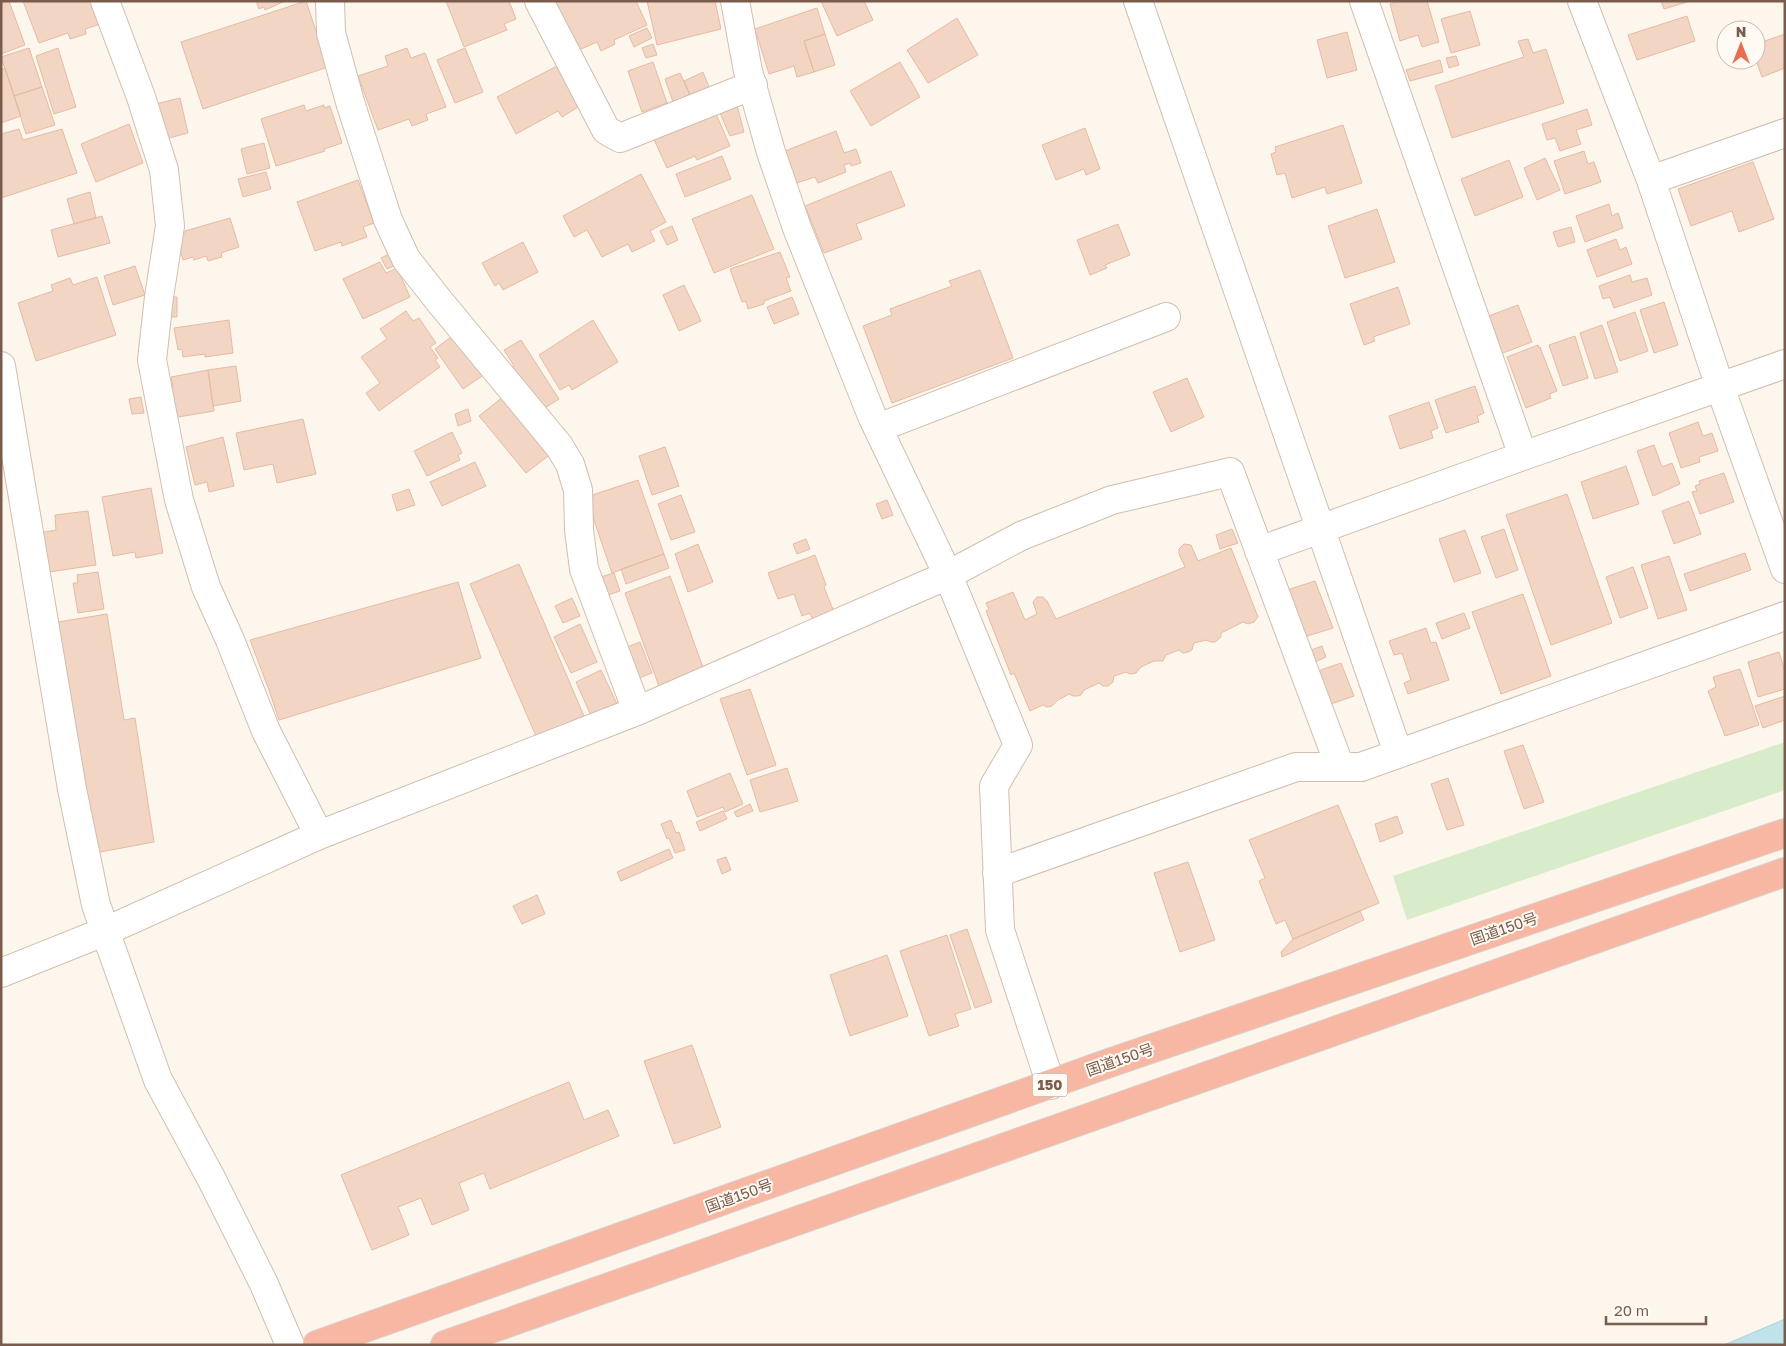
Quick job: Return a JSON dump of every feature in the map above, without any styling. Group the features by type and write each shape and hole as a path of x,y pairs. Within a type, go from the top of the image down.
{"highway":[{"name":"国道150号","path":"317,1345 1122,1059 1785,833"},
{"path":"445,1345 1785,872"}],"street":[{"path":"105,1 141,97 164,170 170,226 152,360 179,500 206,587 230,640 266,731 320,834"},
{"path":"330,1 331,33 350,102 388,220 406,259 559,446 570,464 578,490 579,530 584,569 637,711"},
{"path":"539,1 606,130 620,138 752,85"},
{"path":"735,1 752,85 771,152 796,228 878,428 948,575 1018,745 994,786 1000,930 1051,1085"},
{"path":"1138,1 1398,753"},
{"path":"1364,1 1523,456"},
{"path":"1582,1 1651,180 1720,387 1785,569"},
{"path":"1651,180 1785,133"},
{"path":"878,428 1166,317"},
{"path":"1259,552 1523,456 1785,364"},
{"path":"1,366 72,789 96,905 158,1080 211,1178 264,1284 290,1345"},
{"path":"1,973 106,932 320,834 637,711 948,575 1021,536 1112,500 1230,472 1340,766"},
{"path":"998,874 1296,766 1361,766 1785,616"}],"green space":[{"path":"1785,742 1785,790 1407,920 1393,876"}],"water":[{"path":"1785,1319 1785,1345 1724,1345"}],"building":[{"path":"9,1 25,45 1,54 1,4"},
{"path":"23,1 96,1 104,23 85,29 86,34 70,39 68,33 39,43"},
{"path":"256,1 285,1 265,10 264,7 259,9"},
{"path":"306,1 328,67 203,109 181,42"},
{"path":"446,1 509,1 516,19 504,24 507,30 464,47"},
{"path":"552,1 636,1 647,25 614,40 615,44 601,51 597,42 572,53"},
{"path":"647,1 715,1 721,29 657,45"},
{"path":"821,1 864,1 873,20 837,36"},
{"path":"1400,1 1427,1 1439,42 1422,47 1418,35 1400,41 1390,4"},
{"path":"1661,1 1687,1 1687,2 1664,9"},
{"path":"817,8 825,34 804,41 814,72 797,77 794,66 769,74 755,29"},
{"path":"1470,11 1480,45 1451,53 1441,19"},
{"path":"1687,16 1695,41 1637,60 1628,35"},
{"path":"957,18 978,55 928,83 907,50"},
{"path":"647,28 652,38 634,47 629,36"},
{"path":"1347,32 1357,70 1327,78 1317,40"},
{"path":"825,34 835,65 814,72 804,41"},
{"path":"1785,34 1785,68 1762,77 1760,70 1766,70 1766,41"},
{"path":"1528,39 1533,53 1546,49 1564,103 1452,138 1435,86 1524,57 1518,41"},
{"path":"653,44 657,55 646,58 642,48"},
{"path":"29,48 42,87 14,96 1,57"},
{"path":"58,48 76,107 54,114 36,56"},
{"path":"407,48 411,58 425,53 446,107 426,114 428,120 412,126 409,119 378,130 358,76 388,66 385,56"},
{"path":"465,48 483,92 455,103 437,60"},
{"path":"1456,56 1459,65 1449,68 1446,58"},
{"path":"1440,60 1443,72 1410,81 1406,70"},
{"path":"653,62 667,103 642,112 628,71"},
{"path":"900,62 920,97 871,126 850,91"},
{"path":"557,66 578,107 562,117 558,111 516,134 497,97"},
{"path":"5,68 21,116 1,123 1,70"},
{"path":"703,72 709,87 690,95 684,81"},
{"path":"680,73 690,95 673,102 665,79"},
{"path":"42,87 55,125 26,134 14,96"},
{"path":"180,98 188,133 165,139 156,104"},
{"path":"735,98 744,132 730,136 717,106"},
{"path":"304,105 306,111 324,105 324,108 330,106 342,143 324,149 325,151 276,166 261,119"},
{"path":"713,107 730,146 697,160 695,156 667,168 651,133"},
{"path":"1587,109 1592,125 1576,130 1581,144 1560,151 1555,138 1547,140 1542,124"},
{"path":"129,124 143,163 96,182 81,144"},
{"path":"1343,125 1362,183 1327,194 1325,187 1292,198 1285,173 1277,175 1271,154 1276,152 1275,147"},
{"path":"1085,128 1100,169 1086,175 1084,169 1056,180 1042,145"},
{"path":"19,129 23,140 62,129 77,173 1,198 1,134"},
{"path":"836,131 844,153 856,149 861,163 851,166 850,163 844,165 846,172 818,183 815,177 797,183 785,151"},
{"path":"264,143 270,168 247,174 241,149"},
{"path":"1584,151 1588,164 1594,162 1601,182 1565,194 1554,161"},
{"path":"722,156 731,179 685,197 676,174"},
{"path":"1545,158 1560,190 1537,200 1524,168"},
{"path":"1509,160 1523,197 1475,216 1461,179"},
{"path":"1753,162 1774,219 1739,232 1732,211 1691,226 1678,189"},
{"path":"891,171 905,206 856,224 862,239 824,253 805,206"},
{"path":"266,172 271,189 243,197 238,179"},
{"path":"641,174 666,222 650,231 655,241 632,252 628,244 602,257 587,230 574,237 563,216"},
{"path":"358,180 374,223 363,227 367,237 342,246 341,242 315,251 297,202"},
{"path":"90,192 96,218 74,224 67,199"},
{"path":"752,195 774,249 714,273 692,219"},
{"path":"1609,204 1612,216 1618,213 1623,228 1585,242 1576,216"},
{"path":"1377,209 1395,262 1345,278 1328,226"},
{"path":"102,216 110,243 58,257 51,230"},
{"path":"230,218 239,247 221,253 222,257 208,261 206,256 194,260 193,257 183,260 176,237 185,234 185,231"},
{"path":"1118,224 1130,255 1105,265 1107,268 1090,275 1077,240"},
{"path":"672,226 678,240 667,245 660,231"},
{"path":"1571,227 1575,242 1558,247 1553,232"},
{"path":"1616,239 1620,250 1626,247 1632,264 1597,277 1587,250"},
{"path":"523,242 538,272 503,290 499,283 495,286 482,263"},
{"path":"780,252 790,277 786,278 791,291 764,301 764,304 748,309 746,301 742,302 730,269"},
{"path":"391,253 396,265 387,269 381,258"},
{"path":"380,262 386,273 397,268 410,297 363,319 343,279"},
{"path":"135,266 145,295 113,305 104,276"},
{"path":"980,270 1013,358 892,403 863,326 892,315 890,309 952,286 949,281"},
{"path":"1630,275 1632,282 1647,278 1652,295 1614,308 1610,297 1603,299 1599,286"},
{"path":"97,277 116,335 36,361 18,303 53,291 51,285 70,278 73,285"},
{"path":"684,285 701,321 679,331 663,295"},
{"path":"1398,287 1410,324 1373,337 1375,341 1364,345 1350,304"},
{"path":"160,297 177,297 177,317 161,317"},
{"path":"792,297 799,314 774,324 767,307"},
{"path":"1664,302 1678,345 1654,353 1640,310"},
{"path":"1518,305 1532,342 1500,354 1486,317"},
{"path":"406,311 413,321 419,318 436,343 430,347 438,358 435,360 440,367 379,411 366,393 380,383 361,357 387,339 380,329"},
{"path":"1635,312 1648,351 1620,361 1607,322"},
{"path":"229,320 233,353 205,357 205,354 183,357 182,349 178,350 174,328"},
{"path":"593,320 618,362 572,390 569,385 560,390 539,355"},
{"path":"1602,325 1618,372 1595,379 1580,333"},
{"path":"455,334 485,374 463,389 435,349"},
{"path":"1575,336 1588,378 1563,386 1549,345"},
{"path":"521,340 559,399 540,411 508,370 514,366 504,350"},
{"path":"1538,345 1557,391 1549,394 1551,398 1526,408 1507,357"},
{"path":"236,366 241,401 213,406 208,370"},
{"path":"208,370 214,411 172,418 167,388 173,387 171,377"},
{"path":"1187,378 1204,417 1171,432 1153,392"},
{"path":"1475,386 1484,413 1477,416 1479,422 1446,433 1435,400"},
{"path":"141,397 144,413 132,414 129,399"},
{"path":"503,397 552,453 526,473 479,416"},
{"path":"1429,402 1438,428 1431,431 1433,438 1400,449 1389,416"},
{"path":"468,409 471,421 458,426 455,414"},
{"path":"303,419 316,474 277,483 273,464 244,470 236,433"},
{"path":"1698,422 1703,436 1712,433 1718,451 1699,457 1700,462 1681,468 1669,433"},
{"path":"452,432 462,453 458,455 460,460 427,476 414,451"},
{"path":"223,437 234,486 209,492 207,482 195,485 186,447"},
{"path":"1654,445 1662,467 1672,463 1680,484 1653,496 1637,451"},
{"path":"665,447 679,486 652,495 639,456"},
{"path":"475,462 486,486 442,506 430,482"},
{"path":"1626,466 1639,504 1593,519 1581,482"},
{"path":"1724,473 1734,502 1700,514 1692,492 1697,491 1695,486 1700,484 1699,481"},
{"path":"638,480 664,554 612,573 586,497"},
{"path":"151,488 163,553 136,558 135,552 113,556 102,497"},
{"path":"409,489 415,505 397,511 392,495"},
{"path":"1567,494 1612,623 1551,645 1506,515"},
{"path":"681,495 695,532 671,540 658,504"},
{"path":"887,500 893,515 882,519 876,504"},
{"path":"1689,501 1701,534 1674,544 1662,511"},
{"path":"88,511 96,565 49,572 48,563 43,564 39,533 56,530 55,515"},
{"path":"1232,529 1238,543 1220,549 1216,535"},
{"path":"1504,529 1518,570 1496,578 1481,537"},
{"path":"1465,530 1481,573 1454,582 1439,539"},
{"path":"806,539 810,549 797,554 793,544"},
{"path":"698,544 713,582 688,592 675,554"},
{"path":"1184,544 1191,545 1198,561 1231,548 1258,617 1254,622 1248,624 1243,622 1221,633 1221,637 1215,642 1206,640 1194,643 1192,650 1188,652 1183,653 1179,650 1166,655 1163,661 1154,661 1141,667 1136,673 1130,674 1126,672 1114,676 1113,682 1108,686 1103,686 1099,683 1084,690 1081,695 1073,696 1069,694 1052,706 1047,707 1043,705 1030,711 1014,673 1011,675 986,611 989,609 986,603 1013,592 1025,620 1037,614 1033,602 1037,597 1043,597 1056,619 1185,567 1179,554 1179,549"},
{"path":"1745,553 1751,570 1690,591 1684,574"},
{"path":"664,554 669,568 626,584 621,569"},
{"path":"815,555 826,585 824,587 834,612 813,620 810,613 802,616 794,594 778,599 768,573"},
{"path":"1669,556 1687,610 1658,619 1641,565"},
{"path":"519,564 584,716 536,736 470,584"},
{"path":"1633,567 1648,608 1620,618 1606,577"},
{"path":"98,572 104,609 78,613 73,583 78,583 77,575"},
{"path":"614,573 620,591 602,597 597,578"},
{"path":"670,576 705,673 660,689 625,593"},
{"path":"1315,581 1333,628 1304,637 1287,590"},
{"path":"458,582 481,658 279,720 250,640"},
{"path":"1523,594 1551,676 1501,694 1472,612"},
{"path":"572,598 580,616 563,623 555,606"},
{"path":"1464,613 1470,628 1442,639 1436,623"},
{"path":"107,614 124,720 135,718 154,842 95,853 58,622"},
{"path":"580,624 597,662 571,673 554,637"},
{"path":"1426,628 1431,643 1436,642 1449,680 1408,694 1404,683 1411,680 1402,653 1394,655 1389,641"},
{"path":"640,642 652,673 634,680 622,649"},
{"path":"1322,646 1326,657 1315,662 1311,650"},
{"path":"1779,652 1785,672 1785,689 1758,697 1748,662"},
{"path":"1341,663 1354,696 1331,704 1318,671"},
{"path":"1740,669 1759,725 1725,736 1708,691 1716,687 1713,677"},
{"path":"601,670 618,706 592,718 576,682"},
{"path":"750,689 776,765 747,775 720,699"},
{"path":"1785,696 1785,720 1763,728 1755,706"},
{"path":"1523,745 1544,802 1524,809 1504,751"},
{"path":"787,768 798,801 760,812 750,780"},
{"path":"730,773 743,804 725,812 723,807 697,817 687,791"},
{"path":"1448,778 1464,825 1447,830 1431,784"},
{"path":"750,804 753,811 737,817 734,812"},
{"path":"1338,805 1379,903 1293,939 1285,920 1276,924 1259,881 1265,878 1249,840"},
{"path":"723,811 727,819 700,831 696,822"},
{"path":"1397,816 1403,833 1380,842 1375,824"},
{"path":"671,820 676,833 679,832 685,850 675,853 661,824"},
{"path":"669,849 673,858 621,881 617,872"},
{"path":"726,857 731,870 722,874 717,860"},
{"path":"1188,862 1215,940 1180,952 1154,873"},
{"path":"537,895 545,914 522,924 513,906"},
{"path":"1360,911 1364,920 1282,957 1281,952 1293,939"},
{"path":"967,929 992,1002 975,1008 950,935"},
{"path":"947,935 971,1009 955,1014 959,1026 929,1036 900,951"},
{"path":"887,955 908,1016 850,1036 830,975"},
{"path":"692,1045 721,1127 674,1144 644,1061"},
{"path":"569,1082 584,1120 608,1110 619,1136 490,1189 484,1173 459,1183 469,1210 432,1225 421,1198 398,1207 409,1235 372,1250 341,1175"}]}
